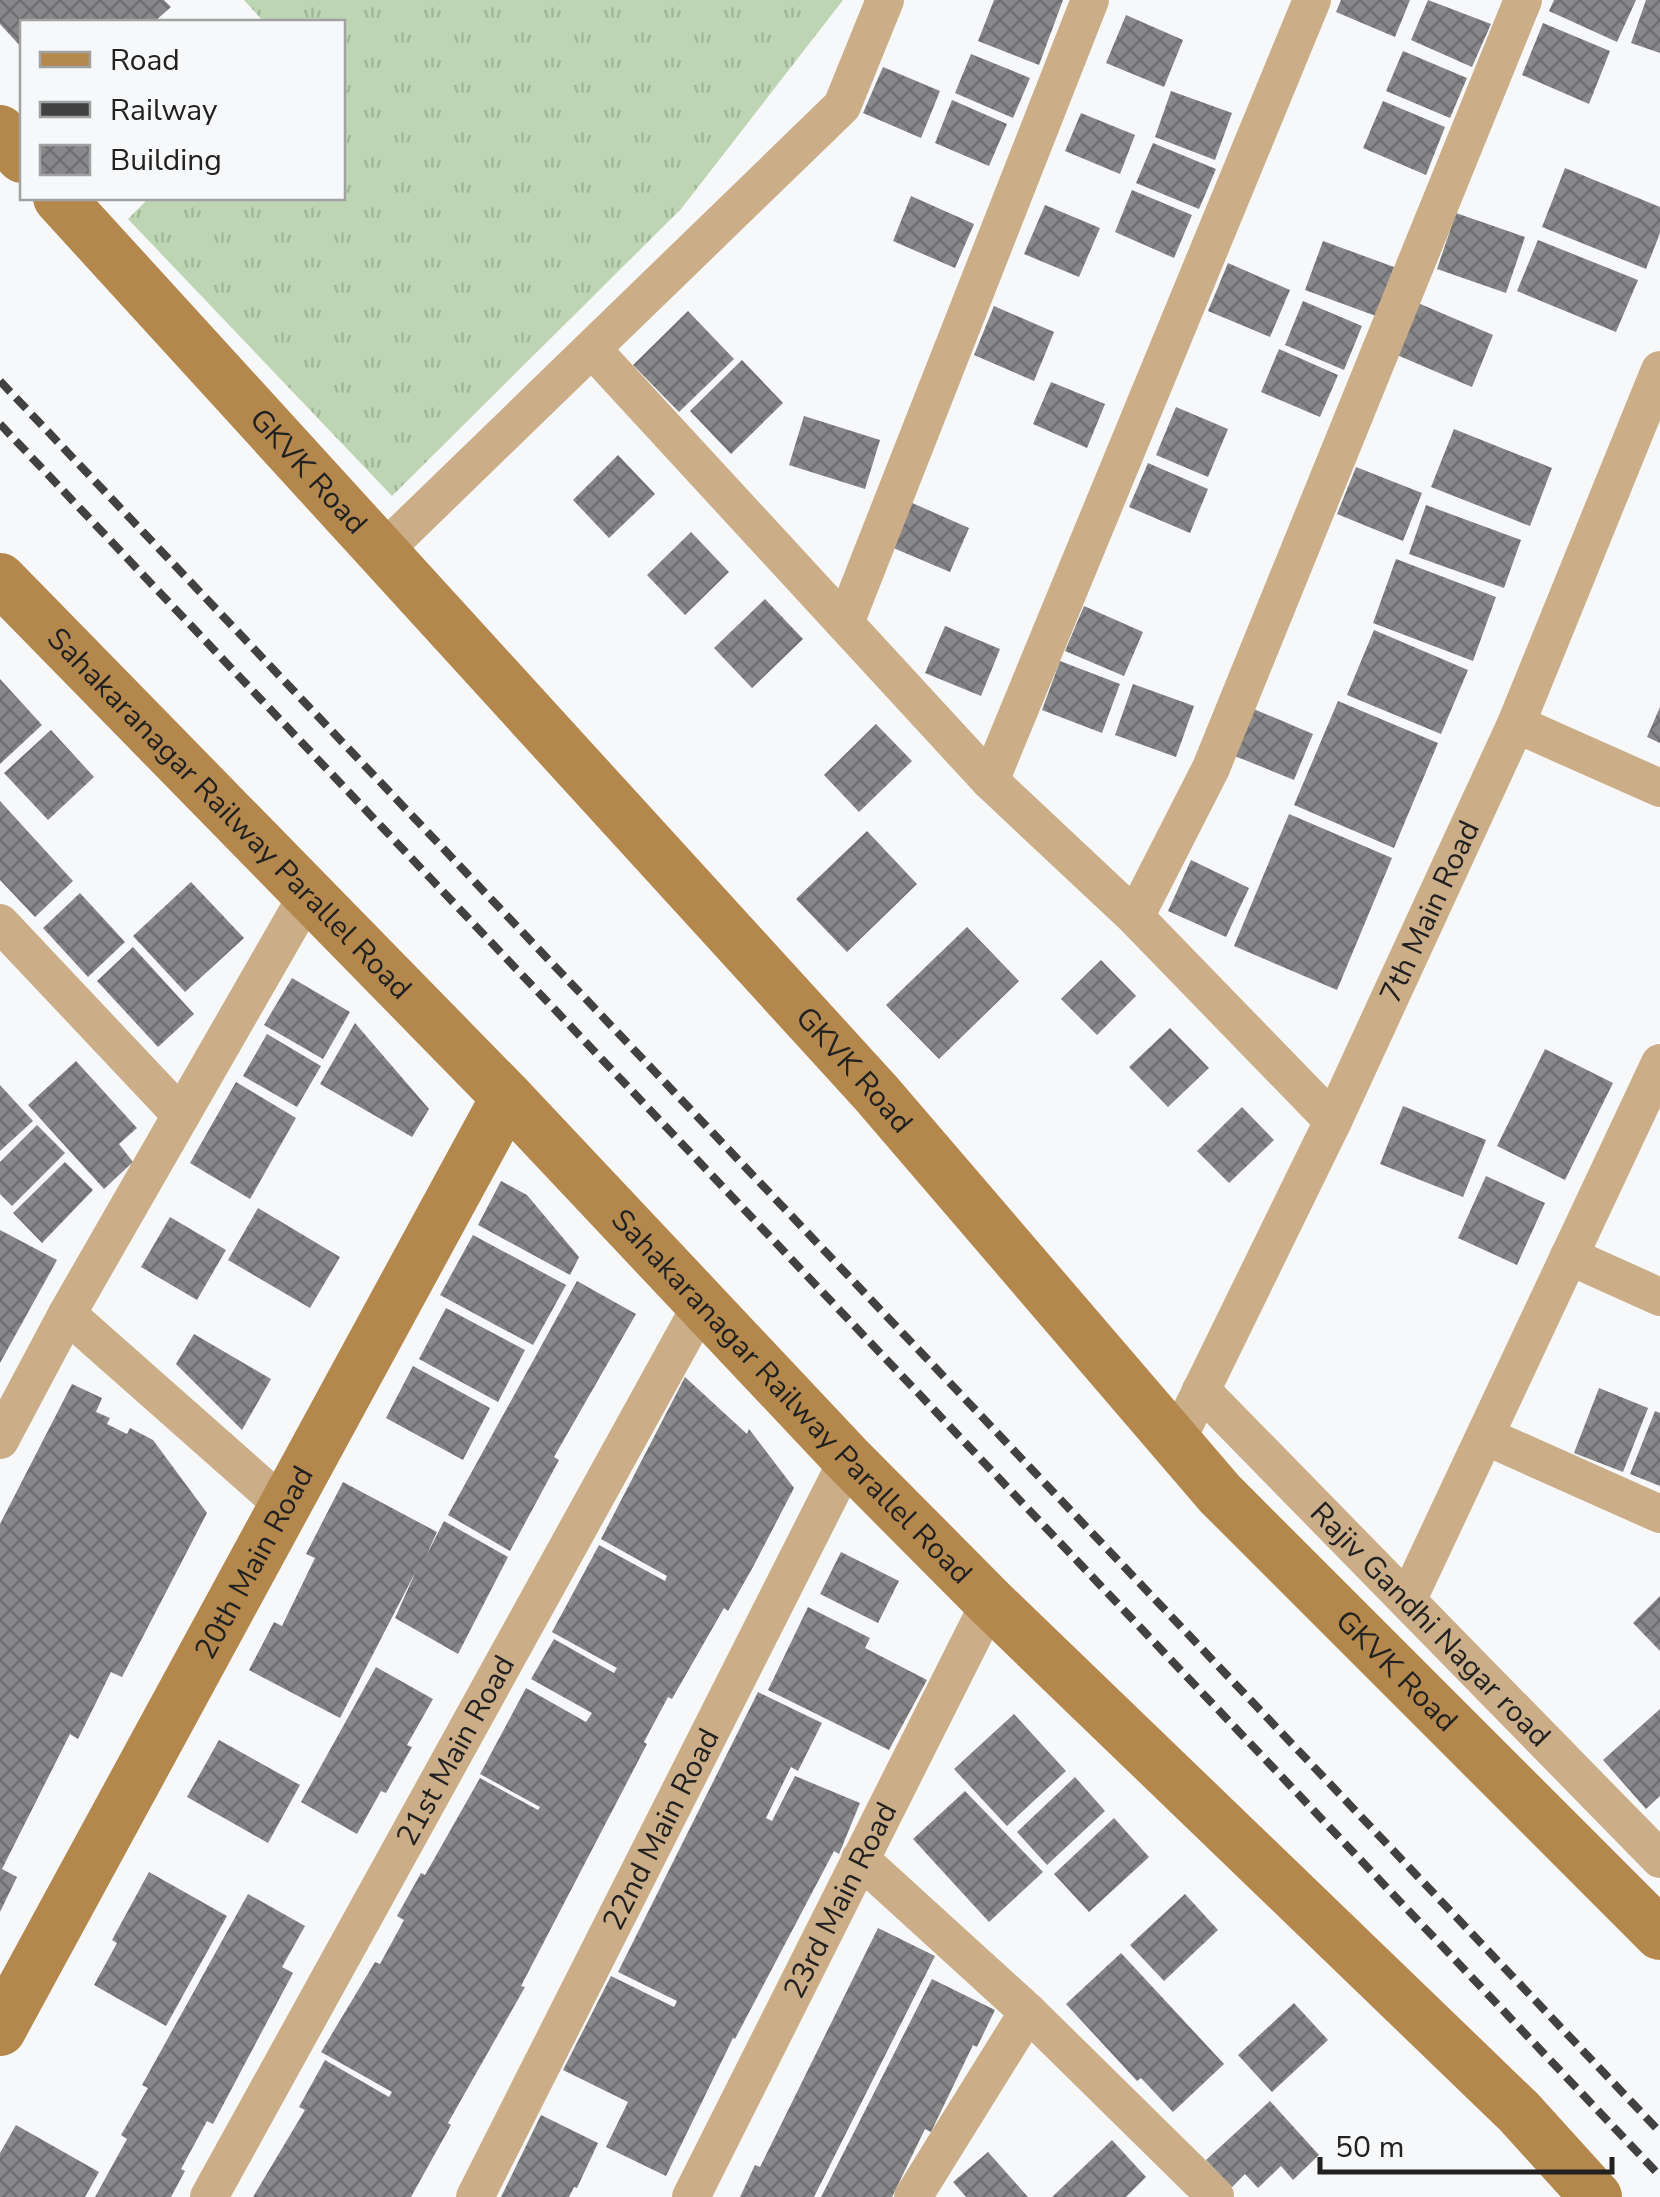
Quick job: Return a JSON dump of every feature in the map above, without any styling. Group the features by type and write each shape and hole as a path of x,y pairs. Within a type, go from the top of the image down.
{"street":[{"path":"384,552 842,106 884,0"},
{"path":"845,623 1090,0"},
{"path":"990,781 1312,0"},
{"path":"1135,917 1211,768 1524,0"},
{"path":"0,132 20,155"},
{"name":"GKVK Road","path":"61,200 876,1092 1220,1494 1660,1934"},
{"path":"592,349 990,781 1135,917 1332,1122"},
{"name":"7th Main Road","path":"1176,1442 1332,1122 1647,442 1660,370"},
{"name":"Sahakaranagar Railway Parallel Road","path":"0,579 507,1096 848,1460 1519,2112 1596,2197"},
{"path":"1516,724 1660,788"},
{"path":"0,1440 67,1314 308,894"},
{"path":"0,923 181,1115"},
{"path":"1408,1599 1658,1070"},
{"name":"20th Main Road","path":"1,2026 507,1096"},
{"path":"1570,1256 1660,1296"},
{"name":"21st Main Road","path":"209,2197 703,1302"},
{"path":"67,1314 284,1506"},
{"name":"Rajiv Gandhi Nagar road","path":"1202,1390 1660,1858"},
{"path":"1485,1436 1660,1514"},
{"name":"22nd Main Road","path":"475,2197 848,1460"},
{"name":"23rd Main Road","path":"690,2197 990,1602"},
{"path":"860,1859 1028,2012 1215,2196"},
{"path":"913,2197 1028,2012"}],"green space":[{"path":"244,0 843,0 681,209 392,496 128,219 147,200 345,200 345,20 262,20"}],"building":[{"path":"0,0 164,0 171,7 156,20 20,20 20,46 0,24"},
{"path":"994,0 1063,0 1039,65 978,41"},
{"path":"1341,0 1410,0 1395,37 1336,12"},
{"path":"1428,0 1491,24 1472,67 1411,40"},
{"path":"1554,0 1636,0 1617,42 1549,11"},
{"path":"1646,0 1660,0 1660,53 1631,43"},
{"path":"1126,15 1183,40 1164,87 1106,63"},
{"path":"1543,23 1610,51 1589,104 1522,75"},
{"path":"1403,51 1467,78 1450,118 1386,91"},
{"path":"971,54 1030,78 1013,118 955,93"},
{"path":"883,67 940,91 921,138 863,113"},
{"path":"1171,91 1232,113 1215,160 1155,137"},
{"path":"952,100 1007,124 989,166 935,143"},
{"path":"1383,101 1445,127 1426,175 1363,148"},
{"path":"1081,113 1135,135 1120,174 1065,151"},
{"path":"1153,143 1216,169 1199,209 1136,183"},
{"path":"1565,168 1660,207 1660,233 1646,269 1542,227"},
{"path":"1132,190 1192,215 1174,258 1115,232"},
{"path":"911,196 974,224 955,268 893,241"},
{"path":"1045,205 1100,228 1079,277 1024,254"},
{"path":"1456,213 1525,237 1506,293 1437,269"},
{"path":"1538,240 1638,280 1616,332 1517,291"},
{"path":"1323,241 1394,267 1376,316 1305,290"},
{"path":"1228,263 1290,290 1270,337 1208,311"},
{"path":"1303,301 1362,326 1344,370 1285,345"},
{"path":"1418,303 1493,335 1472,387 1397,355"},
{"path":"994,306 1054,332 1034,381 974,355"},
{"path":"688,311 734,359 679,412 633,365"},
{"path":"1279,349 1338,375 1320,417 1261,392"},
{"path":"742,360 783,403 731,454 690,411"},
{"path":"1051,382 1105,404 1087,448 1033,424"},
{"path":"1176,407 1228,429 1208,477 1156,455"},
{"path":"804,416 880,440 865,489 789,465"},
{"path":"1454,429 1552,468 1530,526 1431,487"},
{"path":"618,455 655,494 609,538 573,500"},
{"path":"1148,463 1208,489 1190,533 1129,507"},
{"path":"1356,467 1422,493 1403,541 1337,514"},
{"path":"910,502 969,528 950,572 891,547"},
{"path":"1426,505 1521,540 1504,588 1409,554"},
{"path":"691,532 729,572 685,615 647,575"},
{"path":"1396,559 1496,597 1473,661 1373,623"},
{"path":"765,599 803,639 752,688 714,648"},
{"path":"1084,606 1143,632 1124,676 1065,651"},
{"path":"945,626 1000,649 981,696 925,673"},
{"path":"1374,630 1468,670 1441,734 1347,695"},
{"path":"1060,661 1120,684 1102,733 1042,710"},
{"path":"0,679 42,725 0,764"},
{"path":"1133,684 1194,706 1176,757 1115,735"},
{"path":"1338,701 1438,743 1394,848 1294,805"},
{"path":"1249,707 1313,734 1294,780 1230,754"},
{"path":"1660,707 1660,743 1647,737"},
{"path":"876,724 912,761 859,812 824,775"},
{"path":"51,730 94,777 48,820 4,773"},
{"path":"0,801 73,881 35,917 0,880"},
{"path":"1289,814 1392,858 1337,990 1234,946"},
{"path":"867,831 917,884 847,952 796,899"},
{"path":"1191,860 1249,888 1226,937 1168,911"},
{"path":"191,882 244,938 185,992 133,936"},
{"path":"80,893 125,942 88,977 43,928"},
{"path":"967,927 1019,981 939,1059 886,1005"},
{"path":"133,947 194,1014 158,1047 97,981"},
{"path":"1101,960 1136,996 1097,1035 1061,999"},
{"path":"292,978 350,1012 323,1059 264,1025"},
{"path":"355,1023 429,1109 412,1137 320,1084"},
{"path":"1170,1028 1209,1068 1168,1107 1129,1067"},
{"path":"267,1034 321,1066 297,1107 243,1076"},
{"path":"1545,1049 1613,1083 1565,1180 1497,1146"},
{"path":"76,1061 137,1128 119,1144 133,1162 104,1189 28,1105"},
{"path":"236,1082 296,1118 250,1199 190,1163"},
{"path":"0,1085 33,1121 0,1151"},
{"path":"1403,1106 1486,1140 1463,1197 1380,1164"},
{"path":"1242,1107 1274,1140 1229,1183 1197,1151"},
{"path":"37,1125 65,1153 12,1206 0,1194 0,1162"},
{"path":"65,1162 93,1190 42,1243 13,1213"},
{"path":"1486,1176 1545,1203 1517,1265 1458,1238"},
{"path":"501,1181 527,1195 579,1257 570,1275 478,1225"},
{"path":"258,1208 340,1257 310,1308 228,1260"},
{"path":"170,1217 226,1250 197,1300 141,1267"},
{"path":"0,1230 57,1260 0,1363"},
{"path":"473,1235 566,1285 533,1345 440,1295"},
{"path":"577,1281 636,1314 554,1457 559,1460 510,1551 448,1515"},
{"path":"446,1308 525,1350 498,1402 419,1359"},
{"path":"194,1334 271,1379 242,1430 176,1364"},
{"path":"413,1366 490,1408 463,1460 386,1418"},
{"path":"685,1377 747,1434 749,1429 794,1488 753,1567 728,1611 724,1608 672,1699 668,1697 521,1986 525,1987 411,2197 253,2197 305,2110 299,2107 325,2060 389,2097 392,2092 321,2052 375,1962 380,1964 404,1920 397,1916 480,1778 538,1810 540,1807 480,1774 526,1688 586,1722 592,1713 531,1679 554,1639 614,1673 617,1668 552,1632 599,1545 665,1581 667,1576 601,1539"},
{"path":"72,1384 102,1398 96,1412 110,1418 107,1424 127,1434 130,1428 153,1440 207,1513 122,1677 111,1672 78,1739 70,1734 2,1869 17,1877 0,1912 0,1524"},
{"path":"1599,1388 1648,1408 1623,1472 1574,1453"},
{"path":"1655,1411 1660,1413 1660,1486 1630,1474"},
{"path":"343,1482 437,1532 425,1558 444,1521 508,1557 458,1654 395,1618 416,1571 340,1718 249,1670 274,1622 282,1626 315,1558 306,1554"},
{"path":"841,1552 899,1581 878,1623 820,1594"},
{"path":"1660,1596 1660,1651 1633,1623"},
{"path":"808,1607 870,1638 865,1648 927,1680 889,1750 768,1690"},
{"path":"376,1667 433,1699 407,1745 412,1747 357,1834 301,1802"},
{"path":"758,1692 822,1723 798,1771 791,1767 766,1818 772,1821 795,1776 860,1803 839,1854 834,1851 733,2038 666,2176 606,2147 628,2102 563,2070 611,1976 674,2007 677,2001 618,1972"},
{"path":"1660,1709 1660,1796 1646,1809 1603,1760"},
{"path":"1014,1714 1066,1771 1007,1826 954,1769"},
{"path":"219,1740 300,1785 268,1843 187,1797"},
{"path":"1075,1777 1105,1811 1047,1865 1017,1832"},
{"path":"965,1791 1043,1872 989,1922 913,1839"},
{"path":"1114,1818 1149,1857 1089,1912 1054,1874"},
{"path":"149,1872 227,1916 166,2026 94,1985 117,1943 112,1940"},
{"path":"248,1894 305,1926 282,1967 293,1973 213,2124 207,2121 171,2197 95,2197 127,2139 121,2135 148,2088 142,2085"},
{"path":"1185,1894 1218,1930 1164,1981 1130,1945"},
{"path":"878,1928 935,1956 814,2197 740,2197 755,2165 760,2167"},
{"path":"1121,1953 1224,2064 1173,2112 1141,2078 1137,2081 1066,2004"},
{"path":"932,1979 995,2010 977,2047 973,2045 931,2132 925,2129 892,2197 821,2197"},
{"path":"1294,2003 1328,2040 1272,2092 1238,2055"},
{"path":"1270,2101 1319,2155 1293,2180 1281,2166 1258,2188 1245,2174 1232,2187 1206,2160"},
{"path":"541,2115 598,2143 577,2188 569,2197 501,2197"},
{"path":"16,2125 99,2172 85,2197 0,2197 0,2153"},
{"path":"1112,2140 1146,2177 1126,2197 1052,2197"},
{"path":"988,2152 1028,2197 966,2197 953,2182"}],"railway":[{"path":"0,381 1660,2132"},
{"path":"0,424 1660,2176"}]}
